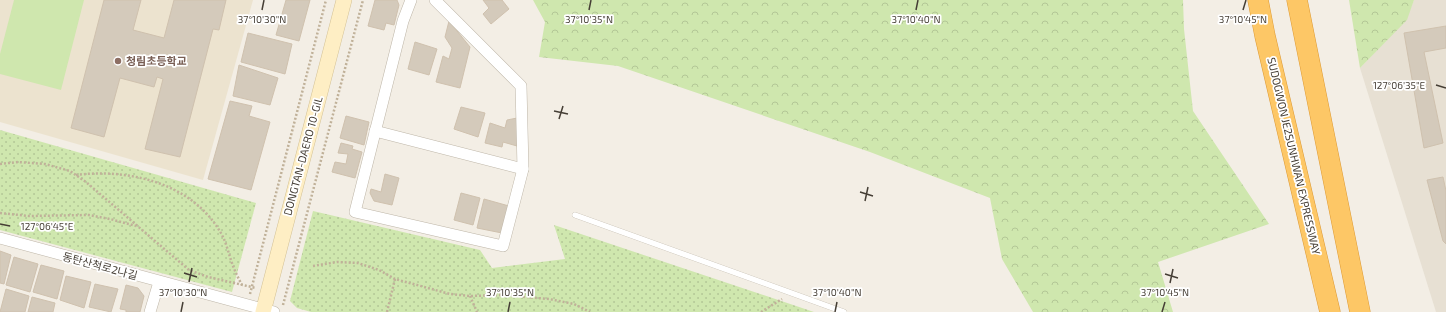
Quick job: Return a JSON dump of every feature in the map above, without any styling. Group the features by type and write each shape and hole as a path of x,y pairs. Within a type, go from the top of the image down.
{"highway":[{"name":"SUDOGWON JE2SUNHWAN EXPRESSWAY","path":"1258,0 1265,36 1330,312"},
{"path":"1296,0 1360,312"}],"street":[{"name":"DONGTAN-DAERO 10-GIL","path":"267,311 344,0"},
{"path":"411,0 403,21 355,212 503,246 523,169 521,86 435,0"},
{"path":"375,131 523,169"},
{"name":"동탄산척로2나길","path":"0,238 267,311"},
{"path":"150,312 159,282"}],"lane":[{"path":"575,215 844,312"}],"path":[{"path":"0,164 18,162 45,164 70,171 189,270 208,277 252,287 326,0"},
{"path":"286,296 363,0"},
{"path":"75,175 93,172 116,173 160,183 174,189 198,205 215,224 224,238 235,271 242,285"},
{"path":"0,213 30,216 89,215 110,218 137,226"},
{"path":"314,266 337,262 358,263 378,270 395,279 450,294 470,296 502,295 549,299 574,304 590,312"},
{"path":"387,312 395,279"},
{"path":"470,296 477,312"},
{"path":"761,312 784,298"}],"shaded area":[{"name":"청림초등학교","path":"0,0 253,0 203,180 0,122"},
{"path":"1414,0 1446,0 1446,312 1436,312 1360,68 1406,20"}],"green space":[{"path":"14,0 84,0 61,90 0,74 0,54"},
{"path":"533,0 1183,0 1184,29 1193,111 1269,224 1158,262 1173,312 1033,312 1002,259 990,198 870,152 618,66 539,57 545,22"},
{"path":"1349,0 1414,0 1407,20 1360,68"},
{"path":"0,130 256,203 232,292 0,230"},
{"path":"313,211 480,250 492,268 565,259 554,225 814,312 311,312 297,308 290,301"}],"building":[{"path":"104,0 141,0 133,30 164,38 174,0 226,0 219,30 213,29 180,157 145,149 163,79 157,77 154,87 120,78 104,137 71,128"},
{"path":"286,0 310,0 299,41 276,35"},
{"path":"375,0 397,0 399,5 394,25 386,23 384,30 368,26"},
{"path":"483,0 502,0 509,9 491,24 483,14 489,8"},
{"path":"449,21 470,47 460,88 436,82 443,56 449,59 452,48 445,37"},
{"path":"1446,26 1446,48 1424,52 1443,143 1424,148 1404,33"},
{"path":"248,33 292,44 285,74 241,62"},
{"path":"415,42 437,49 429,75 408,69"},
{"path":"239,65 278,78 270,105 233,96"},
{"path":"230,101 252,106 249,116 270,122 251,190 208,179"},
{"path":"461,107 485,113 478,137 454,129"},
{"path":"346,116 369,122 364,145 340,138"},
{"path":"517,118 517,146 503,142 502,147 485,143 490,123 505,128 507,120"},
{"path":"341,143 353,146 352,149 362,152 355,178 332,172 335,162 346,164 348,154 338,153"},
{"path":"385,174 399,178 392,205 374,201 370,193 371,189 381,192"},
{"path":"1443,177 1446,191 1446,244 1443,241 1427,180"},
{"path":"461,193 480,198 473,225 454,220"},
{"path":"484,199 509,206 502,233 477,228"},
{"path":"0,251 11,255 4,284 0,283"},
{"path":"14,257 38,264 30,292 6,285"},
{"path":"41,265 64,271 57,299 33,292"},
{"path":"66,276 91,282 84,308 60,300"},
{"path":"95,284 118,289 111,312 89,307"},
{"path":"126,285 138,288 144,296 140,312 126,312 126,310 120,309"},
{"path":"6,289 29,296 25,312 0,312"},
{"path":"32,297 55,303 53,312 28,312"}],"place":[{"name":"청림초등학교","path":"118,61"}]}
